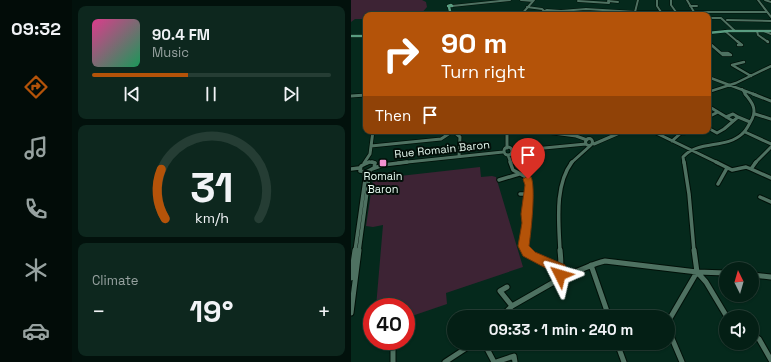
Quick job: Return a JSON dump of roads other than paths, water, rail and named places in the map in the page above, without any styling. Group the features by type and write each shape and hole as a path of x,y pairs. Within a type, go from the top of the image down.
{"main road":[{"path":"448,1 451,12"},
{"path":"711,33 725,31 771,31"},
{"path":"351,36 363,36"}],"street":[{"path":"450,6 510,0"},
{"path":"521,0 534,0"},
{"path":"523,12 534,0"},
{"path":"635,12 638,0"},
{"path":"657,0 657,6 661,12"},
{"path":"671,0 671,5 676,12"},
{"path":"687,0 694,12"},
{"path":"758,0 771,17"},
{"path":"765,0 771,2"},
{"path":"471,1 474,4"},
{"path":"578,1 597,1 609,3 609,1 619,1 618,10"},
{"path":"690,6 697,6"},
{"path":"527,7 542,9 544,11 586,9 635,12 767,12"},
{"path":"711,18 721,18 735,31"},
{"path":"727,20 771,21"},
{"path":"725,31 741,45 738,45"},
{"path":"757,31 758,35 767,42"},
{"path":"764,31 771,34"},
{"path":"711,45 721,54"},
{"path":"744,62 732,65 751,76"},
{"path":"711,91 736,83 771,66"},
{"path":"711,78 771,101"},
{"path":"736,83 737,87"},
{"path":"723,310 706,282 697,272 691,230 689,194 683,160 684,154 735,139 745,132 755,114 753,104 741,91 742,90"},
{"path":"351,95 363,95"},
{"path":"711,108 733,121"},
{"path":"711,116 718,112"},
{"path":"726,117 733,114 751,122"},
{"path":"755,114 771,119"},
{"path":"711,130 717,133 730,126 738,116"},
{"path":"745,132 771,146 752,166 751,169"},
{"path":"351,313 371,170 375,166 370,154 373,134"},
{"path":"371,146 441,139 448,134"},
{"path":"456,134 460,137 459,156"},
{"path":"507,134 507,148 503,152 508,155 513,170 526,177 529,182 527,229 523,244 525,249 531,255 567,275 598,261 697,272 719,273"},
{"path":"561,134 576,136 588,144"},
{"path":"579,143 585,146 617,134"},
{"path":"658,134 732,170 746,168 751,169 771,178"},
{"path":"672,141 679,134"},
{"path":"507,148 513,151 579,143 588,144"},
{"path":"508,310 512,306 555,282 560,272 561,189 569,167 588,144"},
{"path":"508,155 513,151"},
{"name":"Rue Romain Baron","path":"363,172 383,165 503,152"},
{"path":"351,169 359,168 370,154"},
{"path":"363,164 373,162"},
{"name":"Rue Romain Baron","path":"373,162 383,165"},
{"path":"351,278 365,180 363,172 360,171 359,168"},
{"path":"718,184 727,168"},
{"path":"499,180 519,174"},
{"path":"520,194 528,194"},
{"path":"760,197 771,202"},
{"path":"591,265 607,310"},
{"path":"675,310 697,272"},
{"path":"759,276 771,277"},
{"path":"507,287 500,291 512,306"},
{"path":"759,339 771,360"},
{"path":"675,346 682,362"},
{"path":"393,350 393,362"},
{"path":"445,362 463,350"},
{"path":"488,350 495,362 514,356 515,362"},
{"path":"620,350 624,362"}],"place":[{"name":"Romain Baron","path":"383,163"}]}
